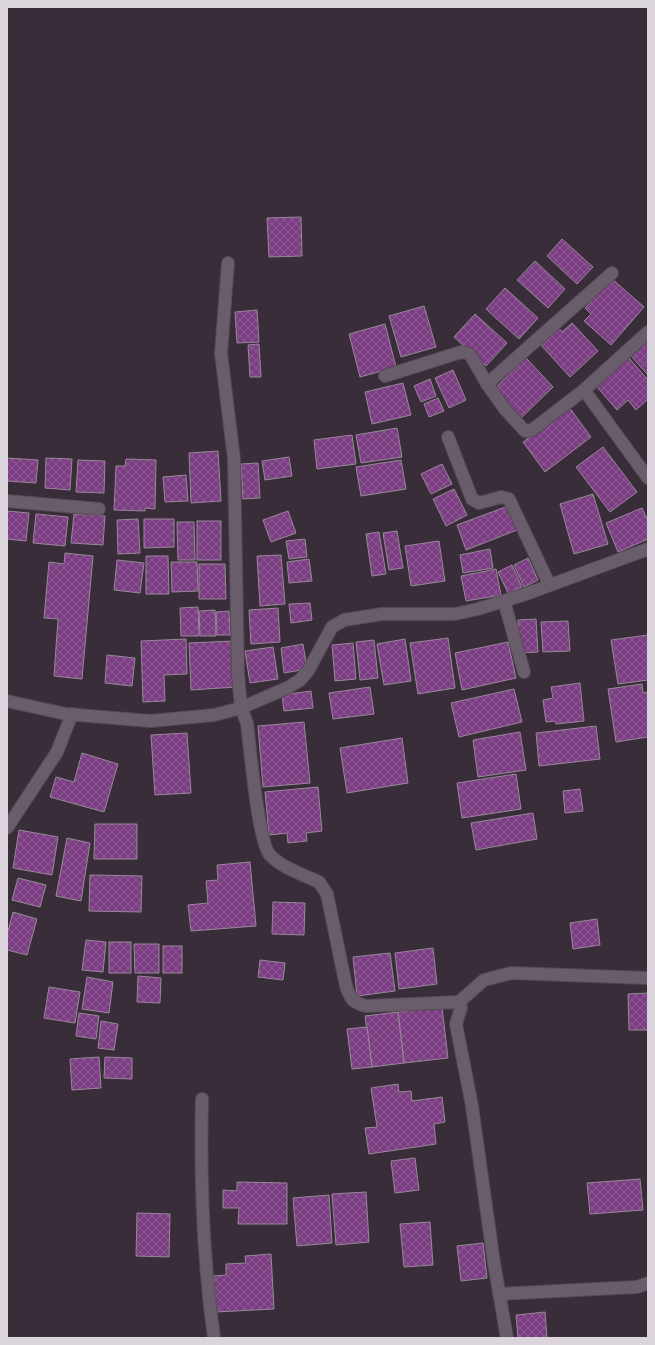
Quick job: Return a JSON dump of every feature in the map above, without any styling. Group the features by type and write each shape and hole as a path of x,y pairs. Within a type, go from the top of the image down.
{"street":[{"path":"228,263 221,353 234,459 238,674 241,708 246,723 261,832 269,854 275,860 319,882 324,887 327,894 346,986 351,1000 366,1006 459,1002 484,980 511,973 648,978"},
{"path":"487,384 612,273"},
{"path":"385,376 461,352 470,354 487,384 504,408 525,431 536,428 584,390 648,332"},
{"path":"584,390 648,478"},
{"path":"448,437 472,499 479,503 501,497 509,499 549,584"},
{"path":"7,501 99,509"},
{"path":"7,701 72,714 150,721 214,715 241,708 289,687 300,680 308,671 332,626 344,620 382,614 455,614 526,594 549,584 648,549"},
{"path":"504,601 524,672"},
{"path":"7,828 57,752 72,714"},
{"path":"459,1002 460,1008 456,1024 472,1106 499,1294 507,1338"},
{"path":"202,1099 200,1175 209,1302 214,1338"},
{"path":"499,1294 637,1287 648,1283"}],"building":[{"path":"301,217 302,256 269,257 267,218"},
{"path":"562,239 593,267 577,284 547,256"},
{"path":"535,261 565,289 548,308 517,280"},
{"path":"611,278 644,307 611,345 584,321 591,314 585,308"},
{"path":"505,288 538,318 519,339 486,309"},
{"path":"424,306 436,347 401,357 389,316"},
{"path":"257,310 259,342 237,343 235,312"},
{"path":"475,314 507,343 486,366 454,337"},
{"path":"572,323 598,351 570,377 540,344 558,327 562,332"},
{"path":"385,324 396,367 360,377 349,334"},
{"path":"648,341 648,375 631,356"},
{"path":"259,344 261,377 250,377 248,345"},
{"path":"526,358 553,387 521,418 494,389"},
{"path":"629,358 648,380 648,399 636,410 628,400 617,410 597,387"},
{"path":"453,370 466,400 449,408 435,378"},
{"path":"430,379 436,396 421,402 414,386"},
{"path":"403,383 411,415 372,424 365,392"},
{"path":"438,398 444,411 429,417 424,404"},
{"path":"569,407 591,437 545,472 523,442"},
{"path":"397,428 402,457 361,463 356,435"},
{"path":"352,435 356,464 317,469 314,440"},
{"path":"603,447 637,492 610,512 576,467"},
{"path":"218,451 221,501 191,503 189,453"},
{"path":"289,457 292,476 265,480 262,461"},
{"path":"7,458 38,460 36,483 7,481"},
{"path":"46,458 72,459 70,490 45,488"},
{"path":"126,459 156,460 155,509 145,508 145,511 114,510 116,466 125,466"},
{"path":"78,460 105,461 104,493 76,492"},
{"path":"401,460 406,489 361,496 356,467"},
{"path":"258,463 260,498 243,499 241,464"},
{"path":"442,464 452,484 431,494 421,474"},
{"path":"186,475 188,501 165,502 163,477"},
{"path":"454,489 467,515 446,526 433,499"},
{"path":"593,494 608,544 574,554 560,504"},
{"path":"508,506 517,530 466,550 457,525"},
{"path":"642,508 648,521 648,539 618,552 606,523"},
{"path":"7,511 29,513 26,541 7,539"},
{"path":"288,511 296,533 271,542 263,520"},
{"path":"36,514 68,517 65,546 33,543"},
{"path":"74,514 105,516 103,545 71,543"},
{"path":"138,519 140,553 118,554 117,520"},
{"path":"144,519 174,519 174,547 144,548"},
{"path":"197,521 221,521 221,560 197,560"},
{"path":"177,522 194,522 195,560 178,560"},
{"path":"397,531 403,568 389,570 383,533"},
{"path":"379,532 386,574 372,576 366,534"},
{"path":"305,539 307,557 289,559 286,541"},
{"path":"439,541 445,581 411,586 405,546"},
{"path":"490,549 493,568 463,573 460,555"},
{"path":"65,553 93,556 82,679 54,676 58,619 44,618 49,562 64,564"},
{"path":"281,555 285,604 260,606 257,556"},
{"path":"146,556 168,556 169,594 146,594"},
{"path":"528,558 538,580 524,587 514,565"},
{"path":"309,559 312,581 289,583 287,562"},
{"path":"117,560 144,563 140,593 114,590"},
{"path":"171,562 197,562 198,591 172,592"},
{"path":"199,564 225,564 226,599 199,599"},
{"path":"512,565 522,587 508,593 498,572"},
{"path":"496,569 501,595 466,601 461,576"},
{"path":"310,603 312,620 291,623 289,604"},
{"path":"198,607 199,636 181,636 180,608"},
{"path":"278,608 280,642 251,644 249,610"},
{"path":"215,610 216,636 200,636 199,611"},
{"path":"229,611 230,635 217,635 216,612"},
{"path":"536,619 538,652 520,653 518,620"},
{"path":"568,621 570,651 543,652 541,622"},
{"path":"648,635 648,680 618,684 611,640"},
{"path":"448,638 455,688 418,694 410,643"},
{"path":"186,639 187,674 164,675 165,701 143,702 141,641"},
{"path":"405,639 411,681 384,685 377,644"},
{"path":"374,640 378,678 360,680 356,642"},
{"path":"234,641 236,687 191,690 189,643"},
{"path":"508,642 516,678 462,690 455,653"},
{"path":"353,643 356,679 335,681 332,645"},
{"path":"303,644 307,669 284,673 281,648"},
{"path":"273,647 278,679 250,683 245,651"},
{"path":"107,655 135,658 132,686 105,683"},
{"path":"580,683 584,721 556,724 555,721 546,722 543,700 553,698 551,687"},
{"path":"642,684 643,693 648,692 648,737 616,742 608,689"},
{"path":"370,687 374,714 333,719 329,693"},
{"path":"514,689 522,722 459,737 451,703"},
{"path":"311,691 313,708 284,711 282,695"},
{"path":"304,722 310,783 263,787 258,726"},
{"path":"596,726 600,759 539,766 536,733"},
{"path":"520,732 526,770 478,777 473,740"},
{"path":"187,733 191,793 155,795 151,735"},
{"path":"402,738 408,783 347,793 340,748"},
{"path":"82,753 118,764 104,812 50,797 56,777 74,782"},
{"path":"516,774 521,809 462,818 457,783"},
{"path":"318,787 322,831 306,833 307,841 288,843 287,833 269,835 265,792"},
{"path":"580,789 583,811 565,813 563,791"},
{"path":"533,813 537,839 476,850 471,823"},
{"path":"95,824 137,824 137,859 94,859"},
{"path":"19,830 58,837 52,875 13,868"},
{"path":"67,838 90,843 81,901 56,896"},
{"path":"250,862 256,926 191,931 188,905 208,903 206,881 218,880 217,865"},
{"path":"90,875 142,876 141,912 89,911"},
{"path":"18,878 46,885 40,907 12,900"},
{"path":"273,902 305,903 304,935 272,934"},
{"path":"13,912 37,919 27,955 7,950 7,935"},
{"path":"597,919 600,945 573,949 570,923"},
{"path":"86,940 106,942 103,972 82,970"},
{"path":"109,942 131,942 131,973 109,973"},
{"path":"134,944 159,944 159,973 135,973"},
{"path":"163,946 182,946 182,973 163,973"},
{"path":"433,948 437,984 399,989 395,953"},
{"path":"390,953 395,991 357,996 353,957"},
{"path":"260,960 285,963 283,980 258,977"},
{"path":"138,976 161,978 160,1003 137,1002"},
{"path":"87,977 113,982 109,1013 82,1009"},
{"path":"49,987 80,992 75,1023 44,1018"},
{"path":"648,993 648,1030 629,1030 628,994"},
{"path":"442,1007 448,1058 404,1063 398,1012"},
{"path":"398,1012 404,1063 372,1067 365,1016"},
{"path":"79,1013 99,1016 96,1039 76,1036"},
{"path":"101,1021 118,1024 114,1050 98,1048"},
{"path":"367,1027 372,1067 352,1069 347,1029"},
{"path":"99,1057 101,1088 72,1090 70,1059"},
{"path":"105,1057 132,1058 132,1079 104,1078"},
{"path":"398,1084 399,1092 411,1091 412,1101 442,1097 445,1122 434,1124 436,1144 369,1154 365,1128 377,1127 371,1088"},
{"path":"415,1158 419,1190 395,1193 391,1161"},
{"path":"640,1179 643,1210 590,1214 587,1183"},
{"path":"237,1182 287,1183 287,1224 238,1224 239,1208 223,1208 223,1190 237,1191"},
{"path":"366,1192 369,1242 336,1245 332,1194"},
{"path":"329,1195 332,1243 297,1246 293,1198"},
{"path":"137,1213 170,1214 169,1257 136,1256"},
{"path":"430,1222 433,1265 404,1267 400,1224"},
{"path":"483,1243 487,1278 461,1281 457,1246"},
{"path":"271,1254 274,1309 216,1312 214,1276 226,1275 226,1264 246,1263 245,1256"},
{"path":"545,1312 547,1338 518,1338 516,1315"}]}
